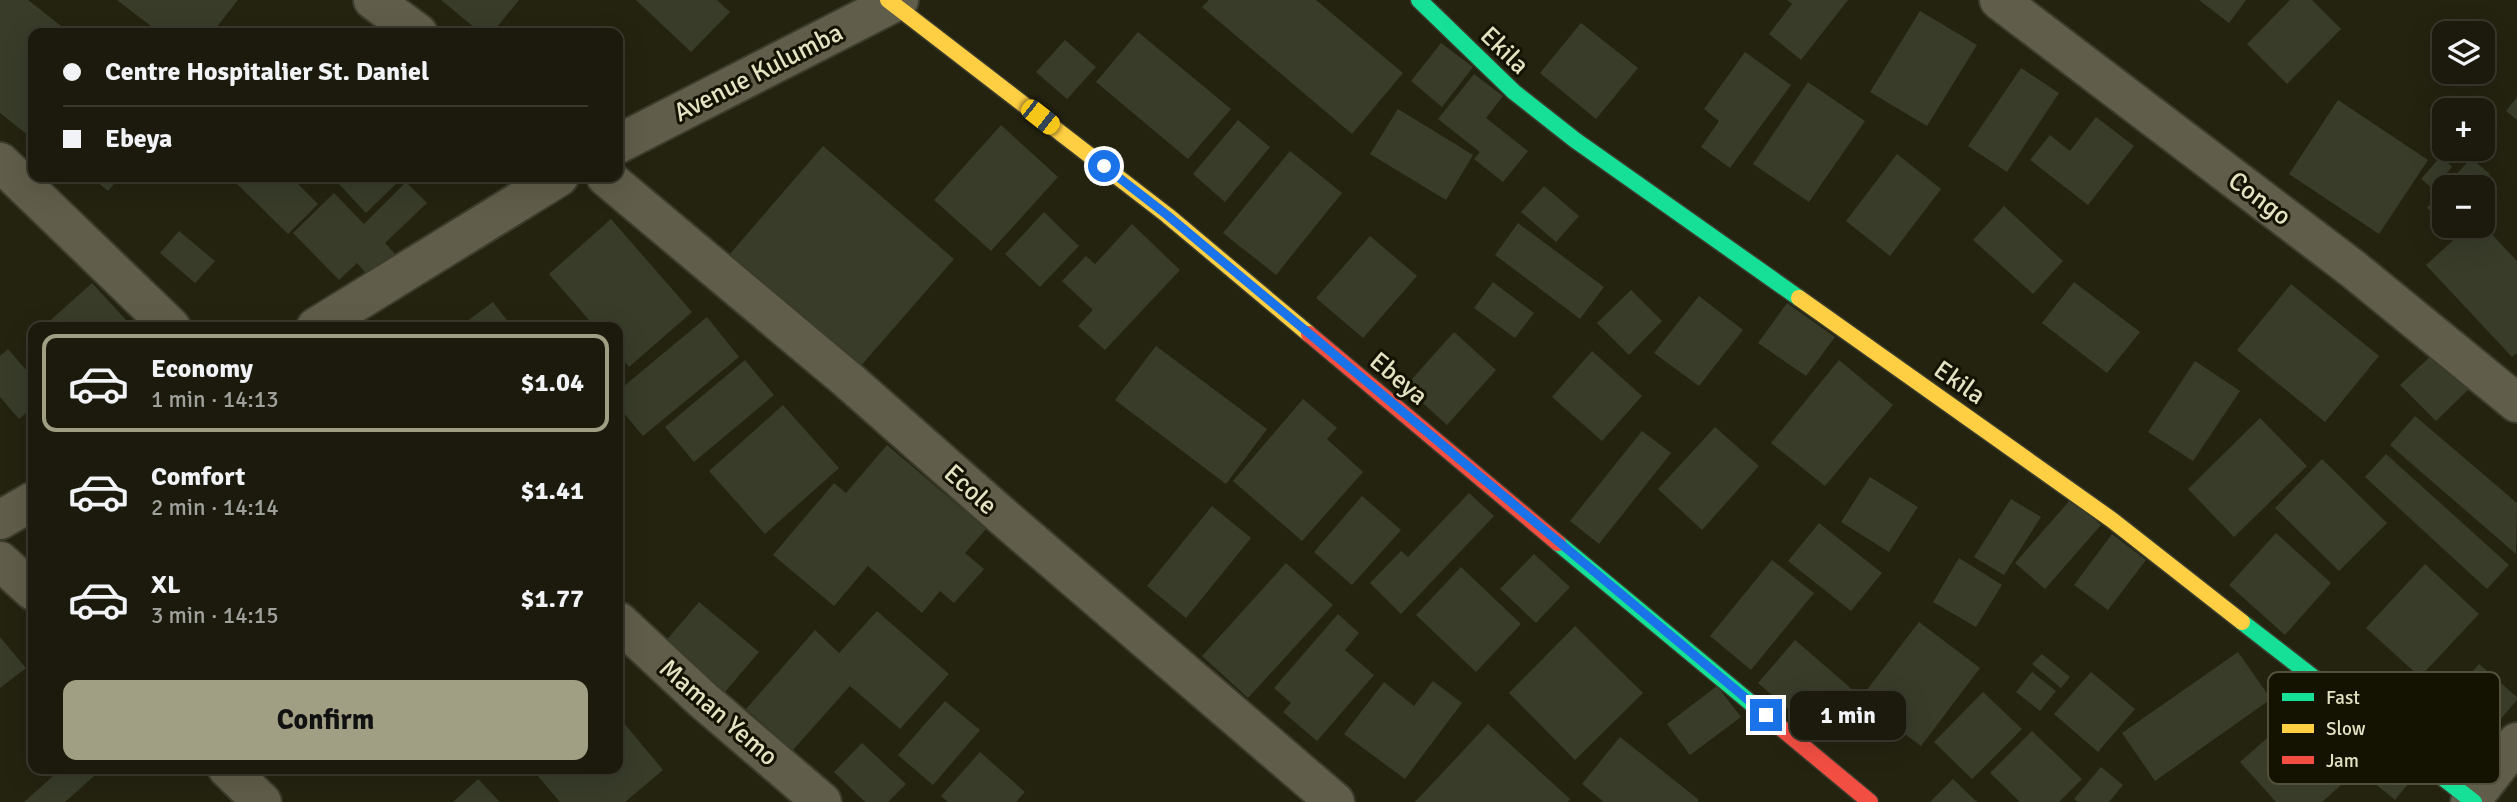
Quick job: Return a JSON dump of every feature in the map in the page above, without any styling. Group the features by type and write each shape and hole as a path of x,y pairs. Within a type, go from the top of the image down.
{"street":[{"path":"373,0 411,28"},
{"name":"Ekila","path":"1419,0 1514,92 1575,140 2112,520 2307,672"},
{"name":"Congo","path":"1999,0 2353,269 2517,402"},
{"name":"Avenue Kulumba","path":"623,141 893,1"},
{"name":"Ebeya","path":"893,1 1167,215 1870,802"},
{"path":"0,162 166,322"},
{"path":"324,322 551,182"},
{"name":"Ecole","path":"612,182 848,380 1335,802"},
{"path":"0,520 28,504"},
{"path":"0,561 28,586"},
{"name":"Maman Yemo","path":"623,626 703,700 822,802"},
{"path":"2500,764 2517,742"},
{"path":"233,774 262,802"},
{"name":"Ekila","path":"2450,784 2472,801"},
{"path":"2472,801 2485,784"}],"building":[{"path":"0,0 28,0 64,28 28,28 28,135 0,113"},
{"path":"117,0 238,0 216,28 153,28"},
{"path":"441,0 519,0 496,28 475,28"},
{"path":"636,0 717,0 730,12 691,52"},
{"path":"1209,0 1316,0 1403,73 1352,134 1202,7"},
{"path":"1787,0 1848,0 1801,60 1769,34 1792,4"},
{"path":"2199,0 2246,0 2229,23"},
{"path":"2290,0 2312,0 2341,29 2287,84 2247,44"},
{"path":"1920,11 1977,45 1927,126 1870,92"},
{"path":"1581,23 1638,68 1596,119 1540,73"},
{"path":"1138,32 1231,109 1188,159 1096,82"},
{"path":"1065,40 1096,67 1067,99 1036,72"},
{"path":"1441,43 1473,67 1442,107 1411,81"},
{"path":"1745,52 1791,85 1730,168 1701,147 1719,121 1704,109"},
{"path":"2021,68 2059,93 2007,172 1968,146"},
{"path":"1474,74 1503,96 1486,118 1528,151 1503,182 1474,159 1480,152 1438,119"},
{"path":"1808,82 1865,121 1809,202 1753,164"},
{"path":"2517,97 2517,120 2506,111"},
{"path":"2338,100 2428,160 2379,234 2289,174"},
{"path":"1398,109 1473,155 1446,200 1370,154"},
{"path":"2096,117 2134,146 2088,205 2030,160 2050,135 2070,151"},
{"path":"1238,120 1270,147 1225,202 1193,174"},
{"path":"1001,125 1058,177 991,251 934,200"},
{"path":"823,146 954,259 859,368 729,255"},
{"path":"1290,151 1342,193 1276,275 1223,233"},
{"path":"1897,154 1941,189 1890,256 1846,221"},
{"path":"2437,161 2446,161 2452,167 2445,175 2432,175 2432,188 2421,179"},
{"path":"2468,161 2475,161 2490,174 2489,175 2456,175"},
{"path":"97,182 116,182 108,191"},
{"path":"235,182 296,182 318,204 288,234"},
{"path":"341,182 398,182 366,213 339,184"},
{"path":"406,182 427,203 385,243 396,255 371,279 357,263 339,280 293,233 334,193 364,224"},
{"path":"1544,186 1579,216 1556,242 1521,212"},
{"path":"2004,206 2063,261 2033,294 1973,240"},
{"path":"1044,212 1079,246 1040,287 1005,254"},
{"path":"611,219 692,312 629,367 623,359 623,322 591,322 549,274"},
{"path":"1518,223 1604,287 1580,319 1495,255"},
{"path":"1132,224 1180,270 1105,350 1078,326 1093,310 1062,281 1086,256 1095,264"},
{"path":"179,231 215,261 195,283 160,253"},
{"path":"1370,236 1417,276 1363,338 1316,298"},
{"path":"2456,238 2495,238 2517,261 2517,353 2512,357 2426,265"},
{"path":"1493,282 1534,313 1515,338 1474,308"},
{"path":"2074,282 2140,332 2107,373 2042,323"},
{"path":"92,283 127,321 126,322 49,322"},
{"path":"2291,284 2379,356 2325,422 2237,350"},
{"path":"1631,290 1662,321 1629,355 1597,323"},
{"path":"1699,296 1743,330 1699,386 1654,353"},
{"path":"493,302 508,322 466,322"},
{"path":"1787,303 1835,337 1806,376 1758,343"},
{"path":"707,317 739,357 643,436 623,412 623,387"},
{"path":"1454,332 1496,370 1447,425 1405,387"},
{"path":"1156,346 1267,429 1226,484 1115,400"},
{"path":"8,349 28,372 28,411 19,419 0,397 0,356"},
{"path":"1592,351 1642,396 1602,441 1552,397"},
{"path":"2435,352 2470,388 2436,421 2400,385"},
{"path":"745,360 774,395 694,462 665,427"},
{"path":"1839,360 1893,405 1825,486 1771,443"},
{"path":"2195,361 2240,391 2193,461 2148,432"},
{"path":"1303,399 1337,428 1327,439 1363,472 1302,541 1233,481"},
{"path":"783,405 839,468 765,534 709,471"},
{"path":"2415,416 2517,503 2516,554 2390,445"},
{"path":"2260,418 2307,466 2234,537 2188,489"},
{"path":"1715,427 1759,466 1702,530 1658,489"},
{"path":"1642,431 1671,453 1599,544 1570,521"},
{"path":"887,445 986,529 965,553 984,569 954,603 940,591 922,613 868,566 834,606 773,555 834,483 846,493"},
{"path":"2386,454 2509,565 2487,589 2365,477"},
{"path":"2322,459 2387,523 2339,571 2275,508"},
{"path":"1870,477 1918,507 1889,552 1841,522"},
{"path":"1469,493 1494,516 1401,614 1370,583 1401,551 1408,557"},
{"path":"1362,496 1401,530 1352,585 1314,552"},
{"path":"2011,499 2041,517 2004,575 1974,557"},
{"path":"2071,499 2101,525 2045,589 2015,563"},
{"path":"1212,506 1251,538 1186,618 1147,586"},
{"path":"1819,523 1882,573 1851,611 1788,561"},
{"path":"2276,533 2331,583 2285,635 2229,585"},
{"path":"2112,534 2146,560 2108,610 2074,585"},
{"path":"1534,554 1570,587 1536,623 1500,589"},
{"path":"1959,558 2002,585 1976,627 1933,602"},
{"path":"1772,560 1814,593 1751,670 1710,636"},
{"path":"1286,563 1333,605 1248,698 1202,656"},
{"path":"2425,564 2479,614 2425,672 2414,672 2366,628"},
{"path":"1461,567 1521,624 1476,672 1416,615"},
{"path":"699,602 759,652 724,693 664,643"},
{"path":"877,611 949,674 900,729 850,686 793,750 746,709 815,630 839,653"},
{"path":"1338,614 1359,633 1345,650 1374,675 1317,741 1283,712 1291,703 1274,688"},
{"path":"1919,622 1980,668 1921,746 1859,700"},
{"path":"1575,626 1643,693 1575,760 1509,693"},
{"path":"0,637 26,668 0,688"},
{"path":"1795,640 1853,690 1816,733 1758,683"},
{"path":"2238,652 2268,695 2268,701 2155,781 2122,733"},
{"path":"2042,654 2070,677 2061,688 2032,664"},
{"path":"2479,664 2488,672 2472,672"},
{"path":"2032,672 2056,691 2040,711 2016,692"},
{"path":"2091,672 2135,709 2098,752 2054,714"},
{"path":"1433,681 1462,703 1405,779 1344,734 1384,682 1414,706"},
{"path":"2500,682 2517,700 2500,720"},
{"path":"1717,686 1741,717 1690,755 1667,724"},
{"path":"1983,692 2022,729 1972,779 1934,742"},
{"path":"945,701 980,730 933,785 898,755"},
{"path":"623,722 663,770 625,802 560,802 536,774 623,774"},
{"path":"1488,724 1570,799 1568,802 1415,802"},
{"path":"2032,731 2082,779 2059,802 2020,802 1990,773"},
{"path":"1620,737 1699,800 1698,802 1604,802 1582,784"},
{"path":"2268,737 2268,784 2342,784 2322,802 2276,802 2240,762"},
{"path":"862,743 906,784 888,802 865,802 834,772"},
{"path":"980,752 1025,792 1016,802 948,802 941,796"},
{"path":"2101,767 2123,785 2109,802 2078,802 2074,799"},
{"path":"55,774 96,774 65,802 24,802"},
{"path":"478,779 500,802 453,802"},
{"path":"1953,779 1977,802 1930,802"},
{"path":"2376,784 2408,784 2395,800"}],"traffic: fast":[{"path":"1419,0 1514,92 1575,140 1799,298"},
{"path":"1558,543 1781,728"},
{"path":"2242,622 2306,672"},
{"path":"2451,784 2474,802"}],"traffic: slow":[{"path":"888,0 1167,215 1309,334"},
{"path":"1799,298 2112,520 2242,622"}],"traffic: jam":[{"path":"1309,334 1558,543"},
{"path":"1781,728 1870,802"}],"route":[{"path":"1104,166 1167,215 1536,526 1766,715"}]}
